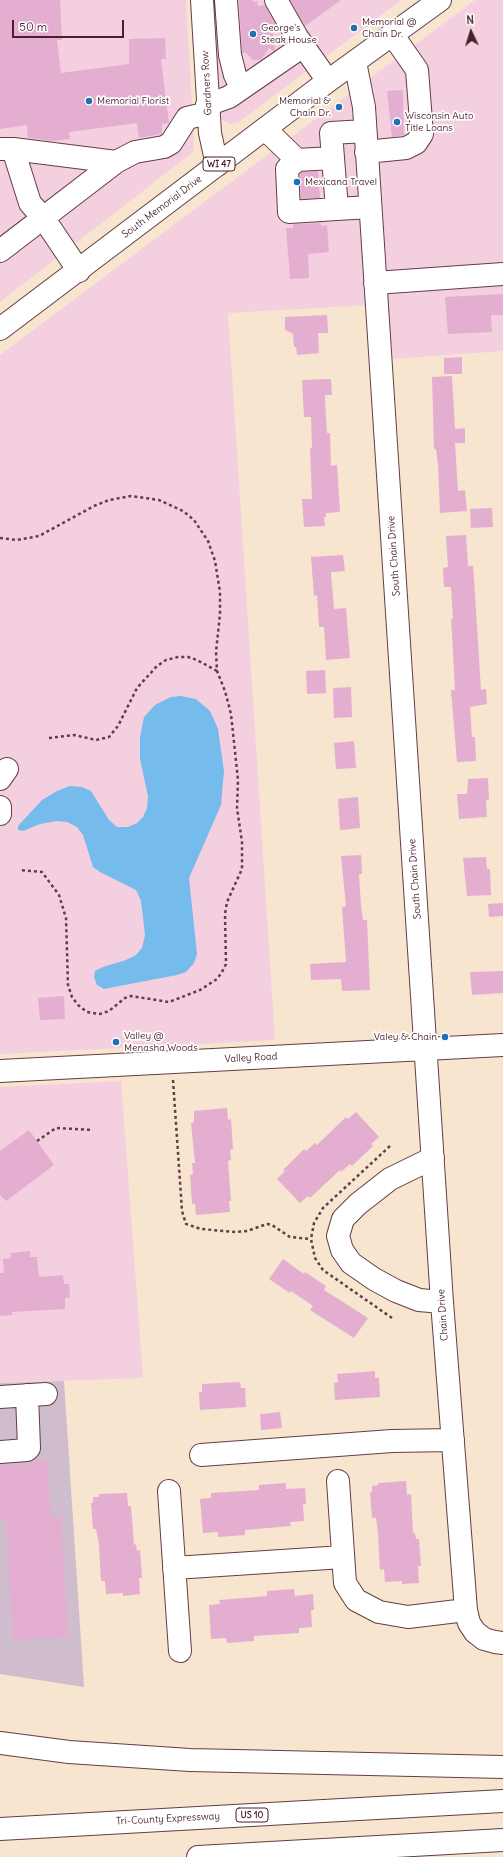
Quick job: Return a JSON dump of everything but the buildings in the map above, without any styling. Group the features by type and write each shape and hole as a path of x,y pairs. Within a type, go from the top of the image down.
{"main road":[{"name":"Gardners Row","path":"202,0 210,133 217,165"},
{"path":"226,0 230,55 235,75 242,88"},
{"path":"276,0 303,46 328,81"},
{"name":"South Memorial Drive","path":"0,329 79,271 328,81 440,0"},
{"path":"338,209 331,133 406,148 416,143 422,134 417,70 392,34"},
{"path":"0,252 116,162 135,152 164,147 172,143 187,118 208,109 229,97 303,46"},
{"name":"South Chain Drive","path":"355,62 364,107 374,283 401,653 425,1050"},
{"path":"265,129 297,160"},
{"path":"6,149 116,162"},
{"path":"6,149 30,203 44,219 79,271"},
{"path":"333,158 297,160 287,169 289,212 370,206"},
{"path":"374,283 503,274"},
{"path":"0,807 0,814"},
{"name":"Valley Road","path":"0,1071 503,1045"},
{"name":"Chain Drive","path":"425,1050 442,1302 466,1610 469,1623 475,1632 484,1639 503,1643"},
{"path":"433,1158 390,1179 358,1204 343,1219 338,1236 342,1250 350,1263 374,1279 396,1291 419,1300 442,1302"},
{"path":"0,1396 37,1395 29,1448 27,1450 0,1452"},
{"path":"201,1455 392,1441 453,1440"},
{"path":"338,1481 345,1582 356,1600 379,1612 408,1617 466,1610"},
{"path":"169,1491 180,1651"},
{"path":"174,1568 343,1557"},
{"path":"0,1743 69,1752 190,1760 503,1767"},
{"name":"Tri-County Expressway","path":"0,1829 503,1800"},
{"path":"198,1857 503,1840"}],"path":[{"path":"0,538 17,540 39,536 94,506 120,497 138,496 158,500 183,511 202,530 208,541 215,561 220,592 220,614 216,652 217,671 225,691 231,714 238,780 237,808 242,860 242,869 227,902 225,914 226,964 217,979 200,990 169,1002 131,996 125,998 109,1011 100,1014 87,1012 78,1005 72,997 68,985 66,918 59,895 42,872 19,870"},
{"path":"49,738 74,735 96,740 109,737 118,726 138,688 157,666 166,660 178,657 188,658 196,660 217,671"},
{"path":"172,1062 182,1211 186,1224 201,1230 236,1232 247,1231 267,1224 272,1225 290,1237 312,1239"},
{"path":"37,1141 56,1128 93,1130"}],"shaded area":[{"path":"0,0 186,0 194,141 193,152 0,302"},
{"path":"213,0 401,0 239,122 230,124 220,119 218,112"},
{"path":"475,0 503,0 503,351 391,359 387,304 228,313 275,1040 0,1054 0,355"},
{"path":"121,1081 143,1378 0,1383 0,1087"},
{"path":"64,1381 84,1687 0,1674 0,1383"}],"water":[{"path":"181,696 196,699 210,711 218,729 224,771 221,805 189,878 197,954 194,963 186,972 104,989 97,985 94,977 95,971 126,960 136,955 142,948 145,935 141,901 136,890 93,867 83,835 77,827 67,822 57,821 40,824 23,831 18,830 18,826 42,800 57,791 70,786 82,787 91,791 109,820 117,827 128,827 137,823 143,817 147,808 148,796 140,759 140,737 144,717 155,705 171,697"}],"place":[{"name":"Memorial @ Chain Dr.","path":"354,28"},
{"name":"George's Steak House","path":"253,34"},
{"name":"Memorial Florist","path":"89,101"},
{"name":"Memorial & Chain Dr.","path":"339,107"},
{"name":"Wisconsin Auto Title Loans","path":"397,122"},
{"name":"Mexicana Travel","path":"297,182"},
{"name":"Valey & Chain","path":"445,1037"},
{"name":"Valley @ Menasha Woods","path":"116,1042"}]}
